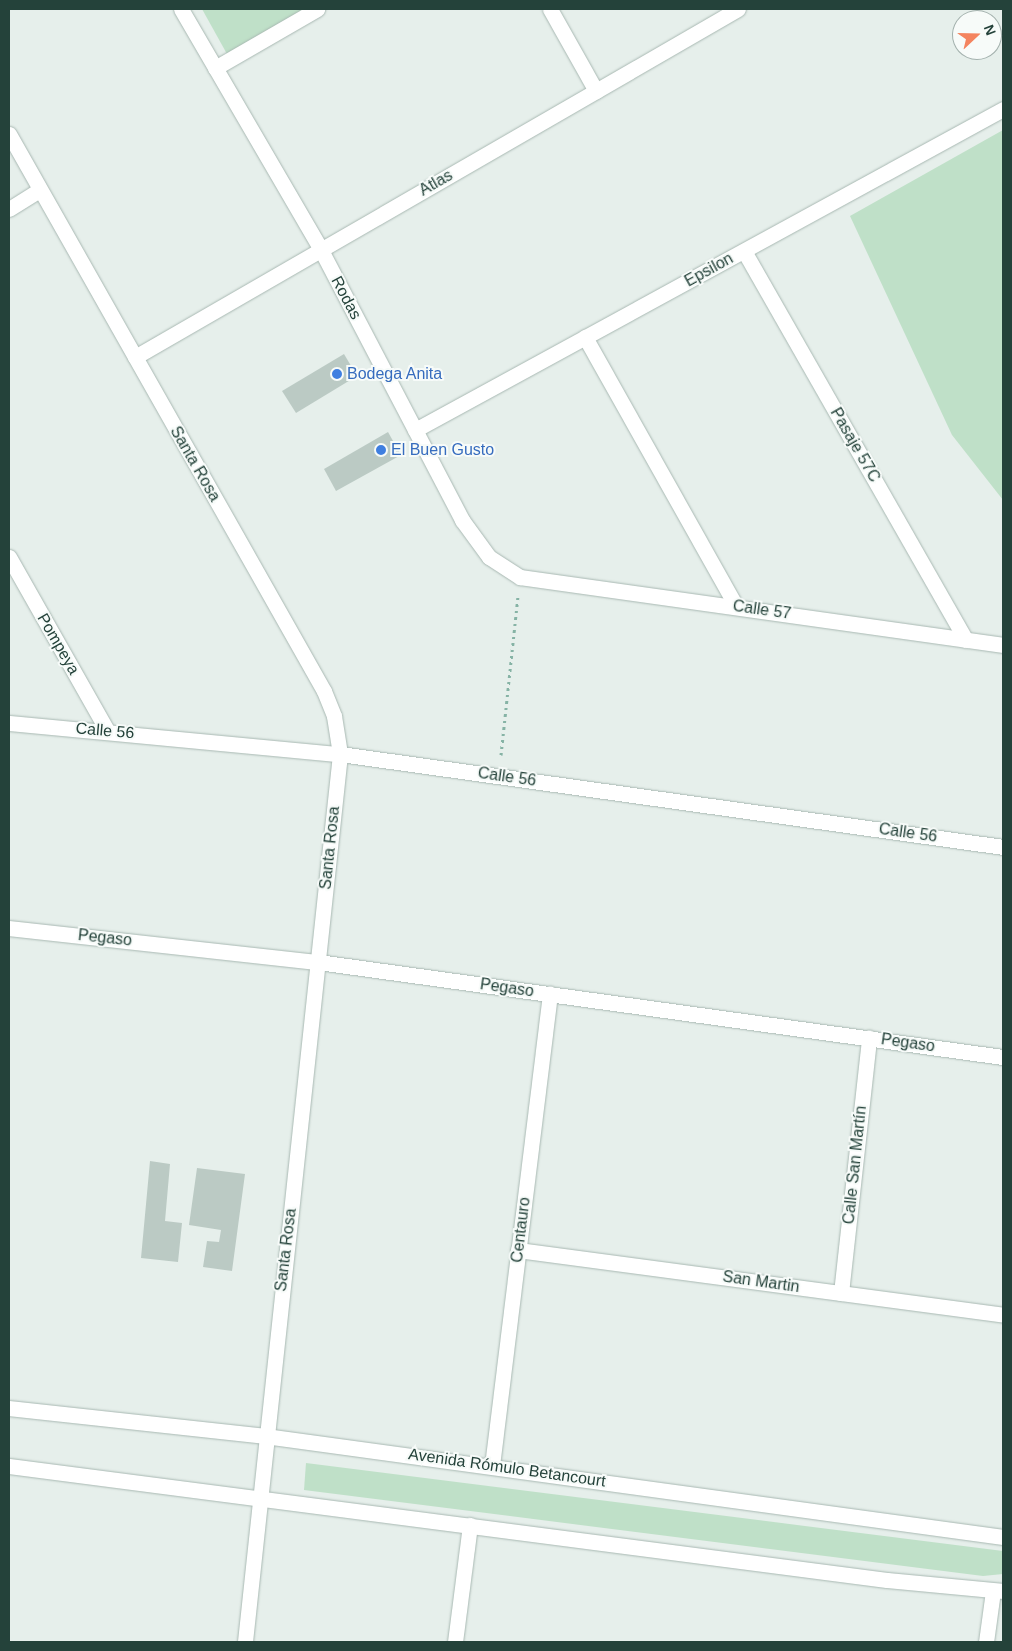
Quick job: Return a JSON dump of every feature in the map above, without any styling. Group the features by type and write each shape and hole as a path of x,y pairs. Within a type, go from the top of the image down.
{"street":[{"name":"Rodas","path":"181,9 321,250 462,520 489,557 520,577"},
{"path":"215,68 317,9"},
{"path":"550,9 596,91"},
{"name":"Atlas","path":"135,358 738,9"},
{"name":"Epsilon","path":"415,430 1003,109"},
{"name":"Santa Rosa","path":"9,134 324,691 334,716 340,754 265,1436 245,1642"},
{"path":"9,209 39,190"},
{"name":"Pasaje 57C","path":"744,250 966,640"},
{"path":"585,337 736,606"},
{"name":"Pompeya","path":"9,557 108,732"},
{"name":"Calle 57","path":"520,577 736,606 1003,646"},
{"name":"Calle 56","path":"9,723 340,754 1003,847"},
{"name":"Pegaso","path":"9,928 318,962 1003,1056"},
{"name":"Centauro","path":"492,1466 550,994"},
{"name":"Calle San Martín","path":"841,1293 869,1038"},
{"name":"San Martin","path":"518,1250 1003,1314"},
{"name":"Avenida Rómulo Betancourt","path":"9,1408 265,1436 1003,1537"},
{"path":"9,1466 998,1591 986,1642"},
{"path":"455,1642 470,1525"}],"path":[{"path":"499,776 520,577"}],"green space":[{"path":"202,9 307,9 227,54"},
{"path":"1003,130 1003,500 952,435 850,216"},
{"path":"306,1463 1003,1551 1003,1574 983,1576 304,1490"}],"building":[{"path":"344,354 357,376 296,413 282,391"},
{"path":"388,432 401,455 336,491 324,469"},
{"path":"150,1161 170,1164 165,1221 182,1223 178,1262 141,1258"},
{"path":"197,1168 245,1174 232,1271 203,1267 207,1241 219,1242 221,1230 189,1225"}],"place":[{"name":"Bodega Anita","path":"337,374"},
{"name":"El Buen Gusto","path":"381,450"}]}
